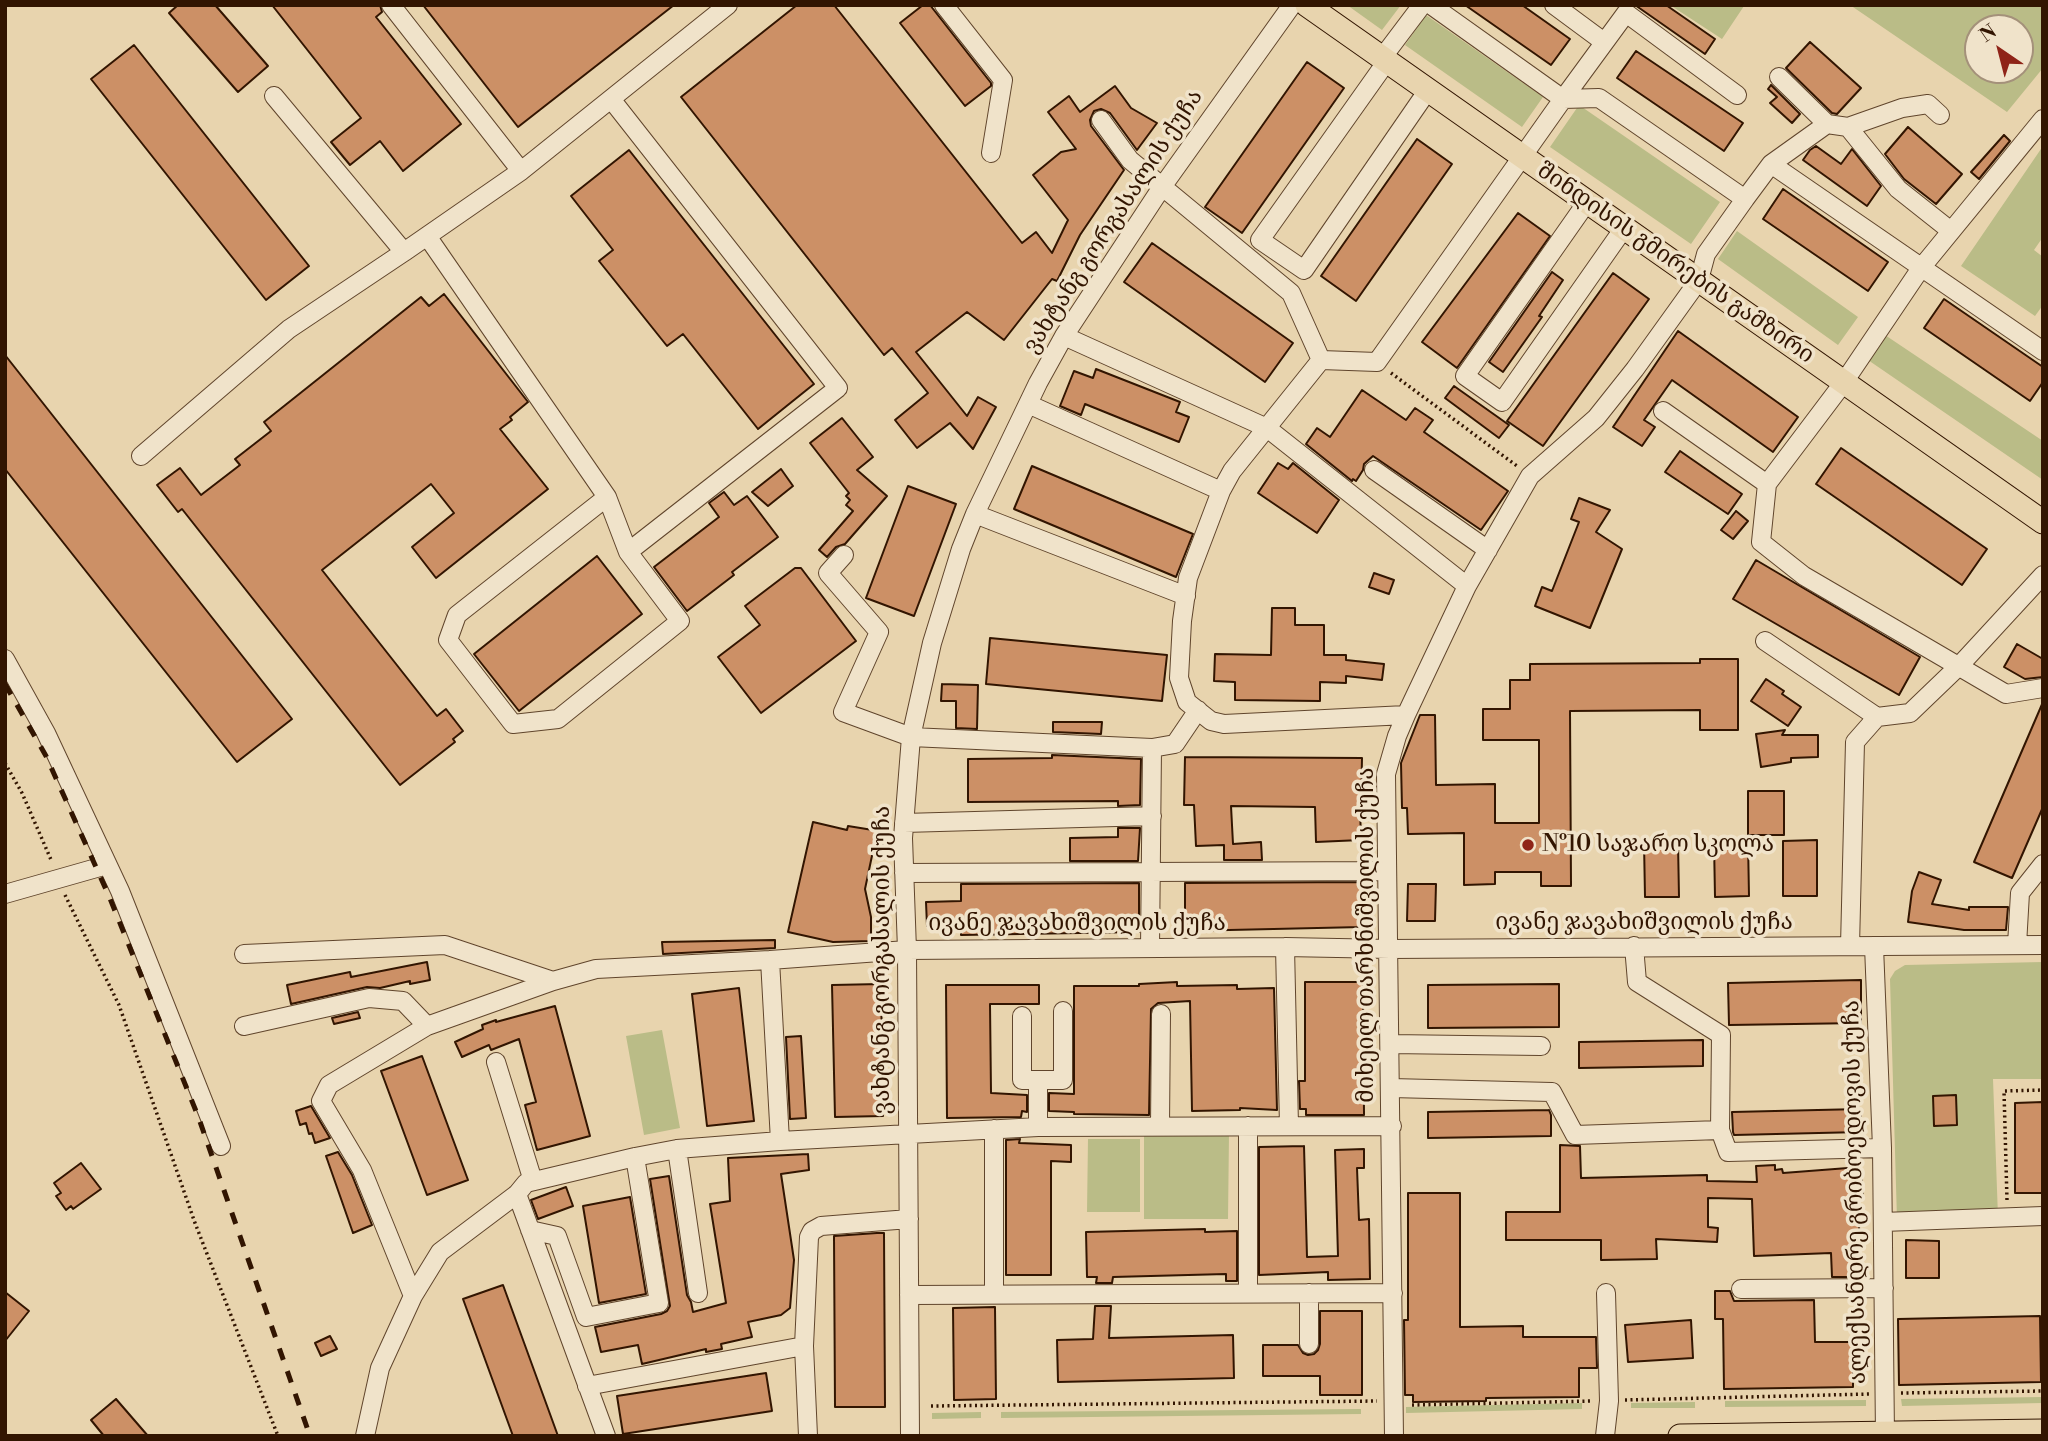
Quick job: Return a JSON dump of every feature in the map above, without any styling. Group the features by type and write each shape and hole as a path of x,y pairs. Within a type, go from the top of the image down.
{"main road":[{"name":"შინდისის გმირების გამზირი","path":"1307,5 2043,522"},
{"path":"1680,1436 2043,1431"}],"street":[{"path":"391,5 521,171"},
{"path":"141,456 289,329 521,171 728,5"},
{"path":"944,5 1003,80 991,153"},
{"name":"ვახტანგ გორგასალის ქუჩა","path":"910,1436 904,823 911,737 932,643 961,549 975,514 1064,336 1162,187 1292,5"},
{"path":"1422,5 1260,240 1304,270 1428,90"},
{"path":"1431,5 1563,99 1599,98 1745,199"},
{"path":"1554,5 1604,42"},
{"path":"1321,360 1377,362 1626,13 1737,95"},
{"path":"1779,77 1827,124 1848,127 1902,108 1928,104 1940,115"},
{"path":"274,96 404,252"},
{"path":"611,99 838,388 628,552"},
{"path":"2043,119 1921,268 1843,382 1767,484 1761,542 1804,576 2006,694 2043,688"},
{"path":"1101,120 1130,159 1291,293 1321,360"},
{"name":"მიხეილ თარხნიშვილის ქუჩა","path":"1394,1436 1386,774 1397,736 1467,586 1530,476 1596,418 1662,334 1699,280 1706,254 1771,163 1827,124"},
{"path":"1848,127 1898,189 1951,231"},
{"path":"1771,163 2043,351"},
{"path":"1587,202 1465,376 1502,402 1624,228"},
{"path":"428,236 607,497 628,552 680,621 558,719 513,724 448,640 457,615 607,497"},
{"path":"1064,336 1267,428 1467,586"},
{"path":"1321,360 1231,471 1221,491 1188,578 1179,678 1187,702 1211,721 1223,724 1406,715"},
{"path":"1028,404 1221,491"},
{"path":"1663,411 1767,484"},
{"path":"1374,470 1488,550"},
{"path":"975,514 1186,596"},
{"path":"844,555 828,573 879,632 843,712 911,737 1152,748 1175,744 1198,710"},
{"path":"1850,946 1855,742 1878,717 1910,713 1960,665 2043,575"},
{"path":"1765,641 1878,717"},
{"path":"5,659 46,733 120,891 221,1146"},
{"path":"1150,948 1152,748"},
{"path":"904,823 1152,816"},
{"path":"2018,945 2020,894 2043,864"},
{"path":"5,894 107,865"},
{"path":"904,873 1387,871"},
{"name":"ივანე ჯავახიშვილის ქუჩა","path":"413,1296 362,1170 321,1101 330,1085 427,1026 553,981 596,970 907,950 2043,945"},
{"path":"244,954 445,946 553,981"},
{"path":"1634,946 1637,982 1720,1035 1720,1130 1728,1152 1882,1148"},
{"name":"ალექსანდრე გრიბოედოვის ქუჩა","path":"1874,946 1882,1148 1885,1434"},
{"path":"1285,947 1289,1126"},
{"path":"770,960 780,1141"},
{"path":"244,1026 369,998 402,1001 427,1026"},
{"path":"1021,1017 1022,1080 1063,1080 1063,1011"},
{"path":"1160,1126 1161,1014"},
{"path":"1391,1044 1541,1046"},
{"path":"496,1062 533,1181"},
{"path":"1038,1080 1038,1127"},
{"path":"1391,1088 1552,1092 1575,1135 1720,1130"},
{"path":"1248,1126 1248,1293"},
{"name":"ვახტანგ გორგასალის ქუჩა","path":"365,1436 380,1368 413,1296 440,1252 517,1194 526,1183 677,1149 780,1141 1038,1127 1392,1126"},
{"path":"994,1129 994,1294"},
{"path":"677,1149 698,1293"},
{"path":"530,1230 557,1236 586,1317 659,1303 635,1157"},
{"path":"517,1194 606,1436"},
{"path":"1883,1222 2043,1216"},
{"path":"808,1436 804,1346 809,1237 812,1231 821,1226 909,1219"},
{"path":"1741,1289 1884,1288"},
{"path":"1309,1293 1309,1344"},
{"path":"909,1295 1393,1293"},
{"path":"1605,1436 1609,1401 1606,1293"},
{"path":"587,1386 804,1346"}],"path":[{"path":"1377,362 1530,476"},
{"path":"5,763 22,793 66,896 119,1004 195,1223 278,1436"},
{"path":"2007,1216 2004,1091 2043,1090"},
{"path":"931,1406 1394,1401 1405,1406 2043,1391"}],"green space":[{"path":"1347,5 1401,5 1382,30"},
{"path":"1670,5 1743,5 1744,6 1722,39"},
{"path":"1850,5 2043,5 2043,68 2034,79 2034,14 1964,14 1964,83"},
{"path":"1426,15 1543,97 1522,127 1405,45"},
{"path":"1966,84 2030,84 2007,112"},
{"path":"1579,105 1720,202 1691,244 1550,147"},
{"path":"2043,146 2043,237 2034,250 2043,257 2043,305 2035,316 1961,266"},
{"path":"1737,231 1858,317 1838,345 1718,259"},
{"path":"1885,335 2043,441 2043,480 1868,360"},
{"path":"2043,962 2043,1079 1993,1079 1998,1217 1897,1220 1890,979 1895,971 1905,965"},
{"path":"662,1030 680,1128 644,1135 626,1036"},
{"path":"1144,1134 1229,1134 1228,1219 1144,1219"},
{"path":"1088,1139 1140,1139 1140,1212 1087,1212"},
{"path":"2042,1397 2042,1403 1902,1406 1901,1399"},
{"path":"1866,1400 1866,1406 1725,1407 1725,1401"},
{"path":"1695,1402 1695,1408 1631,1408 1631,1403"},
{"path":"1582,1403 1582,1409 1406,1413 1406,1407"},
{"path":"1361,1409 1361,1414 1001,1418 1001,1412"},
{"path":"981,1412 981,1418 932,1419 932,1413"}],"building":[{"path":"178,5 215,5 268,66 238,92 169,13"},
{"path":"272,5 380,5 382,12 376,17 461,124 403,171 380,141 350,165 331,142 361,118"},
{"path":"423,5 674,5 518,127"},
{"path":"797,5 834,5 1022,243 1036,232 1052,253 1068,220 1033,175 1061,152 1076,149 1048,112 1069,96 1080,112 1115,86 1131,108 1157,123 1137,150 1110,113 1101,109 1094,111 1090,120 1091,126 1124,170 1080,235 1057,281 1052,279 1004,340 967,312 916,352 967,416 978,397 996,407 973,449 950,423 917,448 895,420 928,393 892,348 884,355 681,97"},
{"path":"923,5 930,5 991,83 991,86 965,106 900,23"},
{"path":"1465,5 1522,5 1570,39 1551,65"},
{"path":"1635,5 1666,5 1715,39 1705,54"},
{"path":"1810,42 1861,88 1837,114 1832,113 1786,68"},
{"path":"134,45 309,266 266,300 91,79"},
{"path":"1636,51 1743,123 1724,151 1617,78"},
{"path":"1307,62 1344,88 1242,233 1205,207"},
{"path":"1771,85 1800,114 1792,123 1770,103 1777,97 1768,89"},
{"path":"1908,127 1962,174 1936,204 1904,179 1885,154"},
{"path":"2004,135 2010,141 1979,179 1971,172"},
{"path":"1417,139 1452,164 1356,301 1321,276"},
{"path":"1816,146 1841,164 1852,149 1881,186 1867,206 1803,160"},
{"path":"629,150 814,384 758,429 683,334 667,346 599,261 613,250 571,196"},
{"path":"1783,189 1888,262 1868,291 1763,219"},
{"path":"1518,213 1550,236 1457,368 1422,342"},
{"path":"1152,243 1293,343 1265,382 1124,282"},
{"path":"1552,272 1563,280 1539,316 1542,317 1503,372 1489,362"},
{"path":"1613,273 1649,299 1543,446 1507,421"},
{"path":"444,294 528,402 500,429 548,489 436,578 412,547 454,513 431,484 322,570 437,716 446,709 463,731 453,739 455,742 400,785 182,509 178,512 157,485 180,468 201,495 240,465 235,459 271,431 264,422 421,297 429,306"},
{"path":"1944,299 2043,367 2043,382 2030,401 1924,328"},
{"path":"1678,331 1798,417 1773,452 1672,380 1644,420 1655,427 1642,446 1613,427"},
{"path":"5,355 292,719 237,762 5,469"},
{"path":"1096,369 1180,402 1176,412 1189,417 1179,442 1085,404 1081,415 1060,406 1074,371 1093,378"},
{"path":"1454,386 1509,425 1499,438 1445,398"},
{"path":"1362,390 1406,420 1415,408 1433,420 1424,432 1508,491 1481,530 1373,456 1364,464 1356,481 1352,481 1306,444 1317,428 1330,437"},
{"path":"842,418 873,457 857,470 887,496 845,544 836,547 827,557 819,550 853,511 846,505 850,500 846,496 849,493 810,443"},
{"path":"1841,448 1987,549 1962,585 1816,484"},
{"path":"1680,451 1742,494 1728,514 1665,472"},
{"path":"1278,463 1288,469 1293,463 1339,500 1317,533 1258,493"},
{"path":"1032,466 1193,534 1176,577 1014,509"},
{"path":"781,469 793,486 768,506 752,492"},
{"path":"908,486 956,504 914,616 866,598"},
{"path":"724,492 734,505 747,496 778,537 687,611 654,567 719,517 709,503"},
{"path":"1579,498 1610,510 1596,532 1622,549 1590,628 1535,606 1542,587 1552,591 1579,522 1571,519"},
{"path":"1736,511 1748,521 1733,539 1721,530"},
{"path":"597,556 642,614 519,711 474,654"},
{"path":"1756,560 1920,657 1899,695 1733,599"},
{"path":"795,568 801,568 856,641 761,713 718,657 760,625 745,606"},
{"path":"1374,573 1394,580 1389,594 1369,587"},
{"path":"1272,608 1295,608 1295,625 1324,625 1324,655 1346,655 1346,660 1384,664 1382,680 1346,676 1346,683 1320,682 1320,701 1235,700 1235,682 1214,681 1215,654 1271,655"},
{"path":"990,638 1167,655 1162,701 986,684"},
{"path":"2017,644 2043,659 2043,677 2025,679 2004,667"},
{"path":"1700,659 1738,659 1738,730 1700,730 1700,710 1570,711 1571,886 1541,886 1541,872 1495,872 1495,884 1464,885 1464,833 1408,834 1407,808 1402,808 1401,763 1420,715 1435,715 1436,785 1495,784 1495,823 1539,823 1539,740 1483,740 1483,709 1510,709 1510,680 1530,680 1530,664 1700,663"},
{"path":"1766,679 1801,707 1788,726 1751,701"},
{"path":"942,684 978,685 977,729 956,728 956,701 941,701"},
{"path":"2043,702 2043,807 2012,878 1974,862"},
{"path":"1053,722 1102,722 1101,734 1053,732"},
{"path":"1785,730 1782,735 1818,735 1818,757 1791,758 1791,762 1761,767 1756,734"},
{"path":"1052,755 1141,759 1140,805 1118,806 1118,801 968,802 968,759 1052,758"},
{"path":"1185,757 1362,758 1361,840 1316,842 1315,807 1231,806 1233,844 1261,842 1262,860 1224,860 1224,845 1196,846 1194,805 1184,805"},
{"path":"1748,791 1784,791 1784,835 1748,835"},
{"path":"813,822 847,830 848,826 885,832 881,853 873,851 865,889 871,917 871,941 833,942 788,932"},
{"path":"1118,828 1140,828 1138,861 1070,861 1070,838 1118,837"},
{"path":"1817,840 1817,896 1783,896 1783,841"},
{"path":"1748,841 1749,896 1715,897 1714,842"},
{"path":"1644,842 1678,842 1679,897 1645,897"},
{"path":"1919,872 1941,880 1932,904 1969,910 1969,907 2008,907 2006,930 1964,930 1908,922 1912,891"},
{"path":"1361,882 1362,927 1185,931 1185,883"},
{"path":"1139,883 1139,932 961,935 961,924 927,926 926,902 961,901 961,884"},
{"path":"1408,884 1436,884 1435,921 1407,921"},
{"path":"775,940 775,948 663,954 662,942"},
{"path":"427,962 430,980 410,984 410,981 380,988 367,987 291,1004 287,985 350,972 351,977"},
{"path":"1861,980 1861,1023 1729,1025 1728,983"},
{"path":"1177,982 1177,986 1237,985 1237,989 1274,988 1277,1110 1240,1108 1192,1111 1190,1001 1158,1003 1151,1009 1149,1115 1049,1111 1049,1093 1074,1094 1074,986 1139,986"},
{"path":"1305,982 1363,982 1364,1115 1306,1115 1306,1109 1300,1109 1299,1081 1305,1081"},
{"path":"881,984 883,1116 835,1117 832,985"},
{"path":"1559,984 1559,1027 1428,1028 1428,985"},
{"path":"946,985 1039,985 1039,1004 990,1004 991,1093 1027,1095 1027,1112 1022,1111 1021,1117 947,1118"},
{"path":"739,988 754,1121 707,1126 692,994"},
{"path":"555,1006 590,1136 537,1150 525,1105 536,1102 519,1039 491,1050 489,1045 462,1057 455,1042 483,1029 482,1025"},
{"path":"358,1012 360,1018 334,1024 332,1018"},
{"path":"801,1036 806,1118 790,1119 786,1037"},
{"path":"1703,1040 1703,1066 1579,1068 1579,1042"},
{"path":"422,1056 468,1180 427,1195 381,1071"},
{"path":"1956,1095 1957,1125 1934,1126 1933,1096"},
{"path":"2043,1102 2043,1193 2015,1193 2015,1103"},
{"path":"311,1106 330,1138 315,1143 306,1123 300,1125 296,1111"},
{"path":"1861,1109 1861,1132 1734,1135 1733,1132 1732,1112"},
{"path":"1549,1110 1551,1136 1428,1138 1428,1112"},
{"path":"1020,1139 1019,1143 1071,1145 1071,1162 1051,1161 1051,1275 1006,1275 1006,1140"},
{"path":"1560,1145 1580,1146 1581,1178 1707,1175 1707,1181 1757,1182 1756,1166 1775,1165 1775,1170 1782,1169 1783,1173 1861,1167 1863,1199 1858,1199 1861,1277 1832,1277 1831,1253 1754,1256 1752,1199 1708,1198 1708,1227 1718,1228 1717,1242 1656,1239 1657,1259 1601,1260 1601,1240 1506,1240 1506,1212 1560,1212"},
{"path":"1304,1146 1307,1257 1338,1256 1335,1150 1364,1149 1364,1168 1357,1168 1359,1220 1369,1219 1370,1279 1328,1280 1328,1272 1259,1275 1259,1147"},
{"path":"338,1152 352,1175 372,1225 353,1233 326,1156"},
{"path":"808,1154 809,1170 781,1174 794,1260 790,1308 781,1315 748,1322 752,1337 721,1344 722,1349 706,1352 706,1349 642,1364 638,1345 601,1352 595,1327 661,1314 670,1306 650,1179 669,1176 687,1295 693,1312 726,1303 710,1204 730,1201 728,1158"},
{"path":"81,1163 101,1189 73,1209 71,1206 66,1210 56,1196 61,1193 54,1183"},
{"path":"566,1187 573,1206 538,1219 531,1200"},
{"path":"1408,1193 1460,1193 1460,1327 1523,1326 1523,1337 1596,1337 1597,1368 1579,1368 1579,1397 1413,1402 1413,1395 1405,1395 1404,1320 1408,1320"},
{"path":"630,1197 646,1294 599,1303 583,1206"},
{"path":"1205,1229 1205,1232 1237,1231 1237,1281 1226,1281 1226,1274 1113,1277 1112,1283 1096,1283 1097,1277 1087,1277 1086,1232"},
{"path":"884,1233 885,1407 835,1407 834,1236"},
{"path":"1906,1240 1939,1241 1939,1278 1906,1278"},
{"path":"503,1285 558,1436 513,1436 463,1299"},
{"path":"1715,1291 1730,1291 1734,1301 1814,1300 1815,1342 1853,1342 1853,1387 1724,1389 1723,1319 1715,1319"},
{"path":"5,1292 29,1311 5,1341"},
{"path":"1095,1306 1111,1306 1109,1338 1233,1335 1234,1378 1058,1382 1057,1340 1093,1339"},
{"path":"995,1307 996,1399 954,1400 953,1308"},
{"path":"1320,1311 1362,1311 1362,1395 1320,1395 1320,1376 1263,1376 1263,1345 1298,1345 1303,1353 1308,1355 1318,1350"},
{"path":"2040,1316 2041,1382 1899,1385 1898,1319"},
{"path":"1691,1320 1693,1358 1628,1362 1625,1325"},
{"path":"330,1336 337,1349 321,1356 315,1343"},
{"path":"766,1373 772,1411 623,1434 617,1396"},
{"path":"116,1399 148,1436 104,1436 91,1420"}],"railway":[{"path":"5,684 46,756 109,896 198,1116 310,1436"}],"place":[{"name":"№10 საჯარო სკოლა","path":"1528,845"}]}
